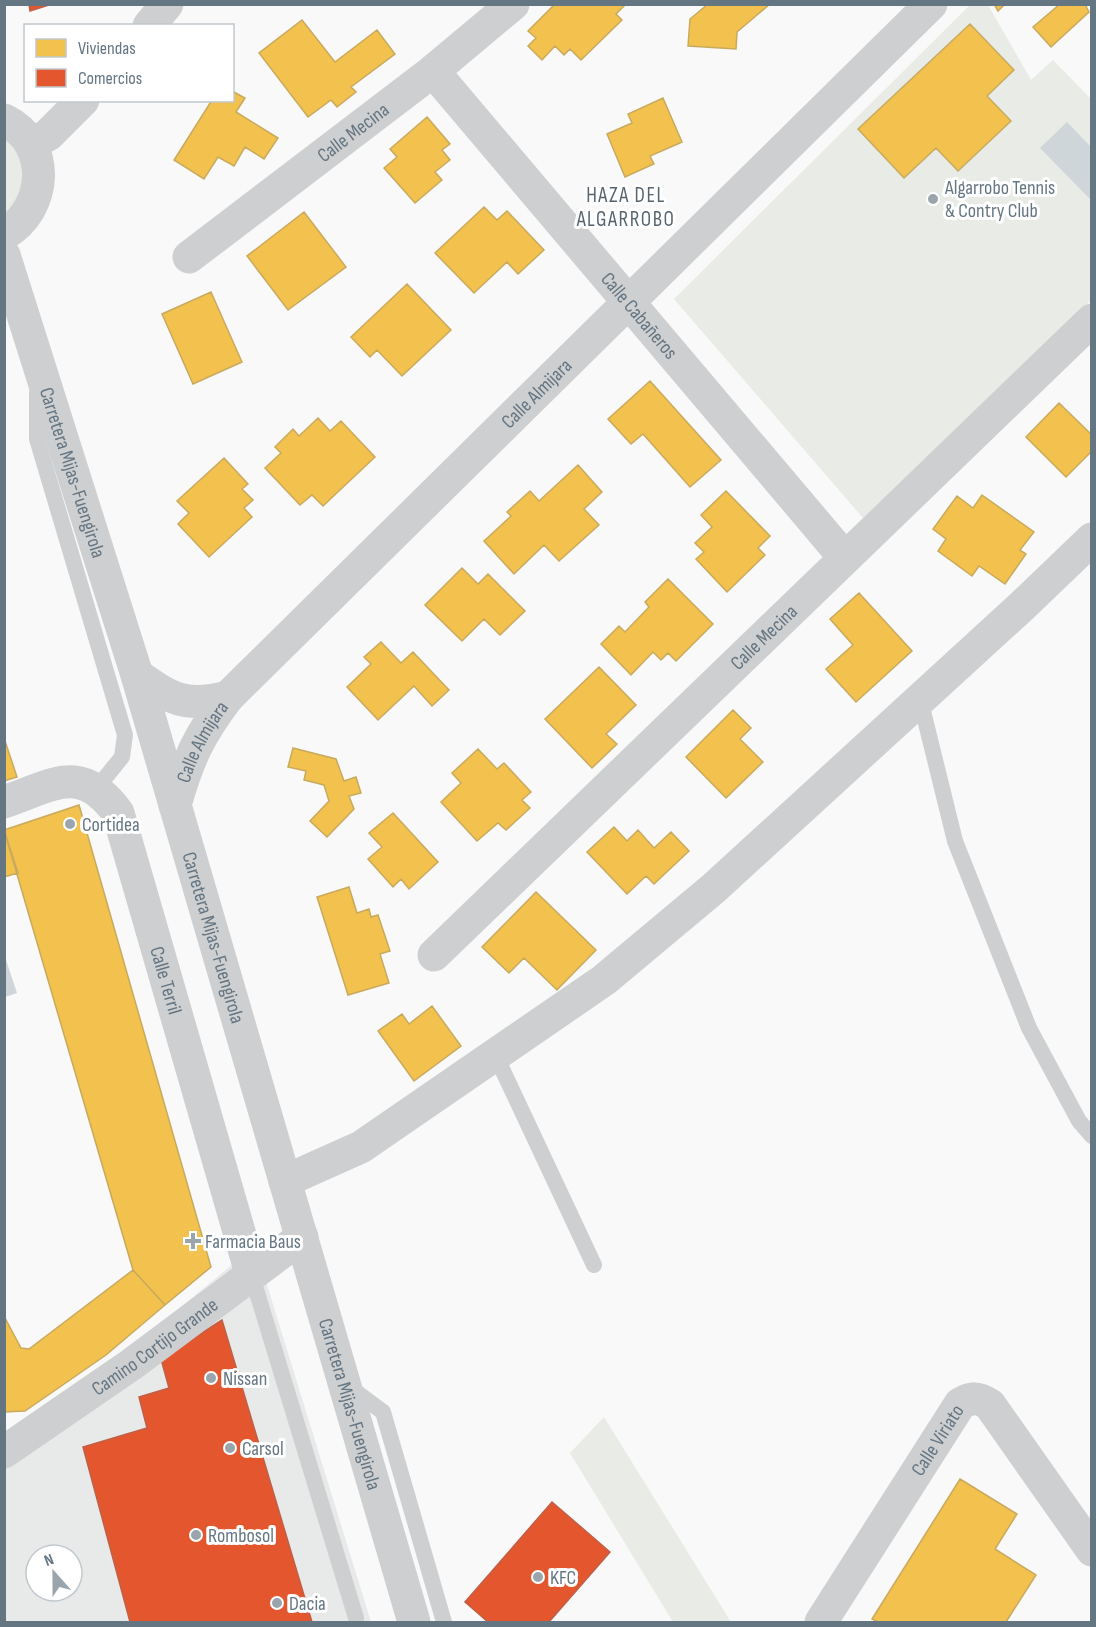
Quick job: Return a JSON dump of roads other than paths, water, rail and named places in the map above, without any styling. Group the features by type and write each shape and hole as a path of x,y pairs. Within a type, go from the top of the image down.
{"street":[{"path":"151,24 167,4"},
{"name":"Calle Mecina","path":"189,257 434,71 513,4"},
{"name":"Calle Almijara","path":"175,805 185,767 202,730 228,697 931,4"},
{"name":"Calle Cabañeros","path":"434,71 845,558"},
{"path":"31,144 48,135 65,121 81,102"},
{"path":"4,120 19,129 31,144 38,160 40,179 36,198 28,214 4,234"},
{"name":"Carretera Mijas-Fuengirola","path":"4,255 137,675 414,1623"},
{"name":"Calle Mecina","path":"434,955 1092,320"},
{"path":"285,1181 361,1147 604,980 714,888 1092,539"},
{"path":"137,675 170,698 203,704 228,697"},
{"path":"4,802 64,782 85,782 96,789"},
{"name":"Calle Terril","path":"96,789 104,794 118,813 251,1273"},
{"name":"Camino Cortijo Grande","path":"4,1452 132,1364 302,1237"},
{"name":"Calle Viriato","path":"821,1623 960,1404 970,1398 980,1398 990,1405 1092,1550"}],"lane":[{"path":"37,356 37,439 125,735 122,757 96,789"},
{"path":"920,699 955,841 1029,1028 1079,1121 1092,1136"},
{"path":"495,1054 594,1265"},
{"path":"251,1273 356,1618"},
{"path":"345,1383 383,1412 444,1623"}],"place":[{"name":"Algarrobo Tennis & Contry Club","path":"933,199"},
{"name":"Cortidea","path":"70,824"},
{"name":"Farmacia Baus","path":"193,1241"},
{"name":"Nissan","path":"211,1378"},
{"name":"Carsol","path":"230,1448"},
{"name":"Rombosol","path":"196,1535"},
{"name":"KFC","path":"538,1577"},
{"name":"Dacia","path":"277,1603"}],"district":[{"name":"HAZA DEL ALGARROBO","path":"626,207"}]}
